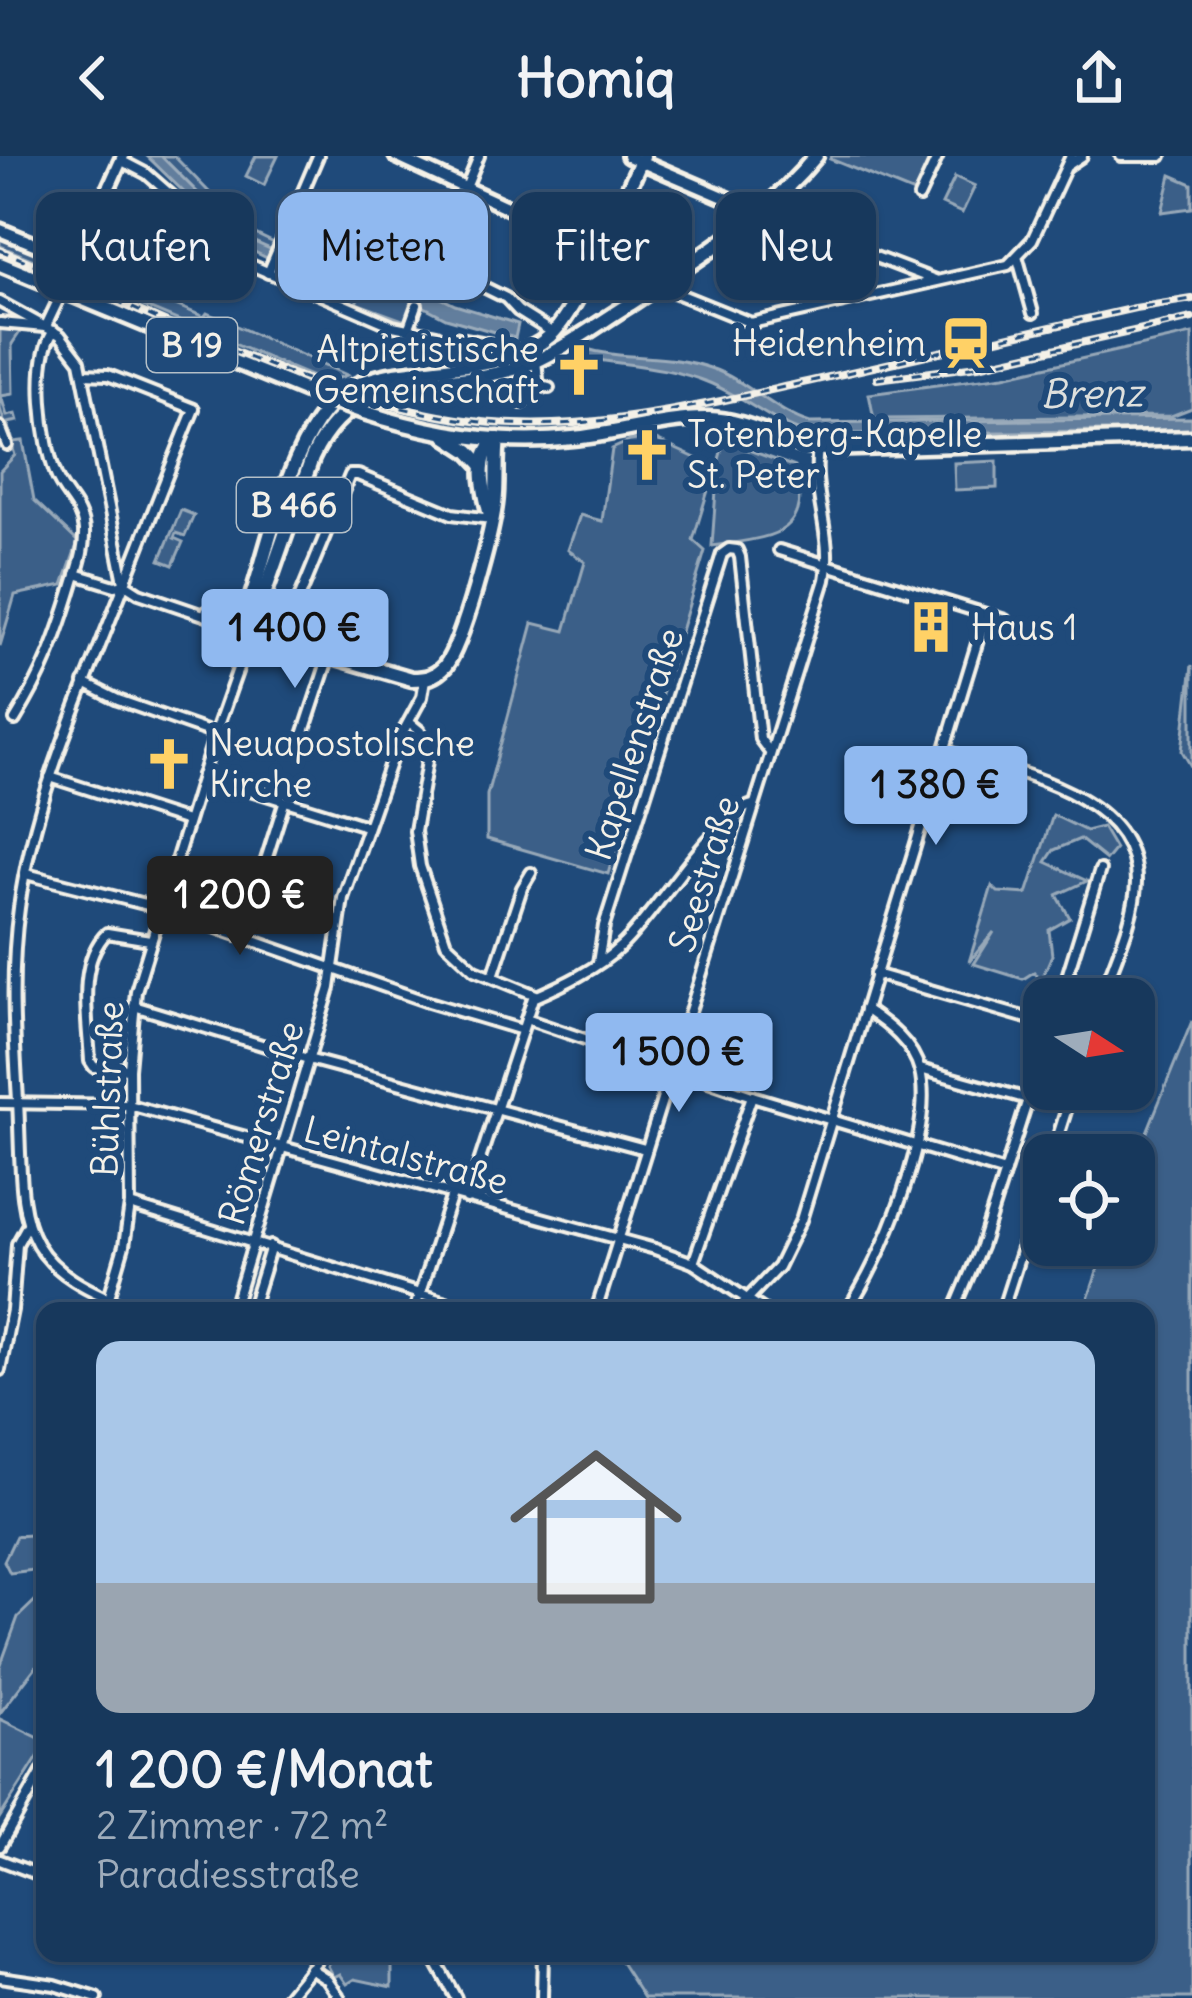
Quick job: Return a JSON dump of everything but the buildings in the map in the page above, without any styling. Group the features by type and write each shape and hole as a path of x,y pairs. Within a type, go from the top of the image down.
{"main road":[{"path":"396,156 512,208"},
{"name":"B 466","path":"783,192 815,156"},
{"path":"637,158 716,193"},
{"name":"B 466","path":"623,192 637,158"},
{"path":"109,192 123,159"},
{"path":"0,230 36,245"},
{"name":"B 19","path":"0,265 316,395 440,432 498,440 571,439 708,419 818,448 1192,438"},
{"name":"B 466","path":"252,623 307,469 330,427 380,392 520,354 553,333 574,300"},
{"name":"B 466","path":"252,623 298,458 323,412 339,397 368,381 434,369 449,373 536,361 633,300"},
{"path":"440,432 483,466"},
{"path":"252,623 406,678 425,679 440,670 449,659 496,503 498,440"},
{"path":"491,519 483,466 486,448 498,440"}],"street":[{"path":"270,268 318,156"},
{"path":"464,192 479,156"},
{"path":"920,197 938,156"},
{"path":"692,300 740,321 762,322 1008,265 1018,259 1037,231 1071,156"},
{"path":"1066,167 1082,156"},
{"path":"1121,156 1161,156"},
{"path":"123,159 147,174 240,258 447,344 480,363"},
{"path":"789,186 790,192"},
{"path":"876,256 936,281"},
{"path":"1018,259 1033,313"},
{"path":"905,267 909,288"},
{"path":"488,289 553,333"},
{"path":"15,720 52,653 83,550 82,516 56,476 44,414 44,359 61,300"},
{"path":"0,302 50,328 73,348 84,374 124,584 194,612 252,623"},
{"path":"408,330 417,304"},
{"path":"0,323 50,328"},
{"path":"434,369 452,336 493,344"},
{"path":"447,344 449,373"},
{"path":"522,403 536,384 540,371 536,361"},
{"path":"84,374 108,375 194,410 50,777 26,874 15,949 21,1200 27,1226 64,1274 115,1302"},
{"path":"536,384 549,388"},
{"path":"0,427 7,445"},
{"name":"Seestraße","path":"599,1302 828,565 815,484 818,448"},
{"path":"292,636 350,475 452,514 491,519"},
{"name":"Kapellenstraße","path":"598,963 604,926 722,554 733,549 740,557 760,740 769,752"},
{"path":"779,550 1004,620"},
{"path":"76,574 115,586 124,584"},
{"path":"747,1302 778,1267 798,1226 986,614"},
{"name":"Bühlstraße","path":"109,1300 130,1205 128,1069 134,1006 150,940 252,623"},
{"path":"301,740 329,654"},
{"name":"Römerstraße","path":"236,1302 334,970 339,915 366,826 422,697 425,679"},
{"path":"84,683 215,734"},
{"path":"409,722 420,730 429,748 415,832 434,916 455,955 475,970 537,996"},
{"path":"943,750 1060,787 1084,798 1114,824 1133,864 1136,887 1108,978"},
{"path":"202,775 366,826"},
{"path":"50,777 188,821"},
{"path":"242,936 284,803"},
{"path":"467,1199 533,998 598,963 639,929 720,826 753,805"},
{"path":"1067,978 1100,870"},
{"path":"493,976 530,873"},
{"path":"26,874 160,908 522,1030"},
{"path":"128,1069 94,1067 89,1061 88,962 106,933 150,940"},
{"path":"875,974 1023,1017"},
{"path":"134,1006 308,1059 645,1149"},
{"path":"852,1302 878,1258 916,1145 922,1111 920,1069 896,1034 864,1008"},
{"path":"526,1018 752,1096 1005,1172"},
{"path":"920,1069 1023,1098"},
{"path":"693,1263 752,1096"},
{"name":"Leintalstraße","path":"0,1103 129,1106 618,1238 693,1263 754,1302"},
{"path":"958,1302 981,1247 1025,1110"},
{"path":"417,1302 452,1195"},
{"path":"130,1205 448,1302"},
{"path":"0,1370 12,1310 17,1244 27,1226"},
{"name":"Römerstraße","path":"254,1302 271,1246"},
{"path":"1006,1302 1023,1247"},
{"path":"0,1846 36,1783"},
{"path":"0,1860 36,1874"},
{"path":"286,1998 315,1962"},
{"path":"438,1962 456,1998"},
{"path":"542,1998 543,1962"},
{"path":"310,1968 327,1979 340,1998"},
{"path":"0,1978 56,1985 97,1998"}],"shaded area":[{"path":"147,156 161,156 197,192 184,192"},
{"path":"161,156 174,156 209,192 197,192"},
{"path":"256,156 278,156 264,185 246,176"},
{"path":"936,156 919,195 830,159"},
{"path":"1171,175 1192,184 1192,208 1162,212"},
{"path":"955,177 975,186 962,213 942,204"},
{"path":"0,233 36,247 36,261 0,246"},
{"path":"254,233 274,243 270,251 254,242"},
{"path":"254,242 278,252 278,263 254,252"},
{"path":"101,300 112,300 321,389"},
{"path":"129,300 163,300 204,317 207,313 347,375 320,380"},
{"path":"357,300 416,302 408,322"},
{"path":"411,300 445,300 518,324 515,338 446,318"},
{"path":"0,326 22,329 12,344 13,394 1,396 7,416 16,414 18,421 8,423 13,442 23,441 34,500 78,542 63,585 15,595 0,646 0,471 15,455 0,409"},
{"path":"1192,334 1192,408 1171,416 874,419 869,394 1004,376"},
{"path":"579,347 710,368 810,423 1192,418 1192,430 808,434 707,382 575,356"},
{"path":"652,438 715,467 693,540 705,551 608,874 487,839 487,795 533,623 565,631 585,562 568,550 580,515 602,521 612,449"},
{"path":"724,441 795,467 798,508 781,530 712,546"},
{"path":"997,461 997,488 955,490 954,463"},
{"path":"181,510 194,515 185,536 176,533 174,538 183,542 173,565 160,560"},
{"path":"1192,665 1192,768 1182,751"},
{"path":"1053,815 1086,831 1102,827 1115,849 1106,860 1080,839 1054,850 1046,862 1087,881 1057,895 1070,918 1049,930 1052,955 1042,978 1034,972 1023,979 974,964 994,932 969,962 992,886 998,892 1027,894"},
{"path":"1192,1021 1192,1998 644,1998 621,1962 1155,1962 1155,1302 1087,1302 1099,1266 1155,1266 1155,1134 1146,1134"},
{"path":"36,1535 36,1570 10,1573 4,1561 16,1536"},
{"path":"36,1600 36,1667 0,1713 0,1667 18,1617"},
{"path":"0,1719 36,1737 36,1760 0,1817"},
{"path":"330,1962 390,1962 392,1987 355,1979 347,1984 340,1974 334,1977"}],"railway":[{"path":"0,250 284,371 401,408 502,424 634,417 1192,299"},
{"path":"877,379 978,366 1192,318"}],"place":[{"name":"Heidenheim","path":"966,343"},
{"name":"Altpietistische Gemeinschaft","path":"579,370"},
{"name":"Totenberg-Kapelle St. Peter","path":"647,455"},
{"name":"Haus 1","path":"931,627"},
{"name":"Neuapostolische Kirche","path":"169,764"}],"water label":[{"name":"Brenz","path":"1092,393"}]}
